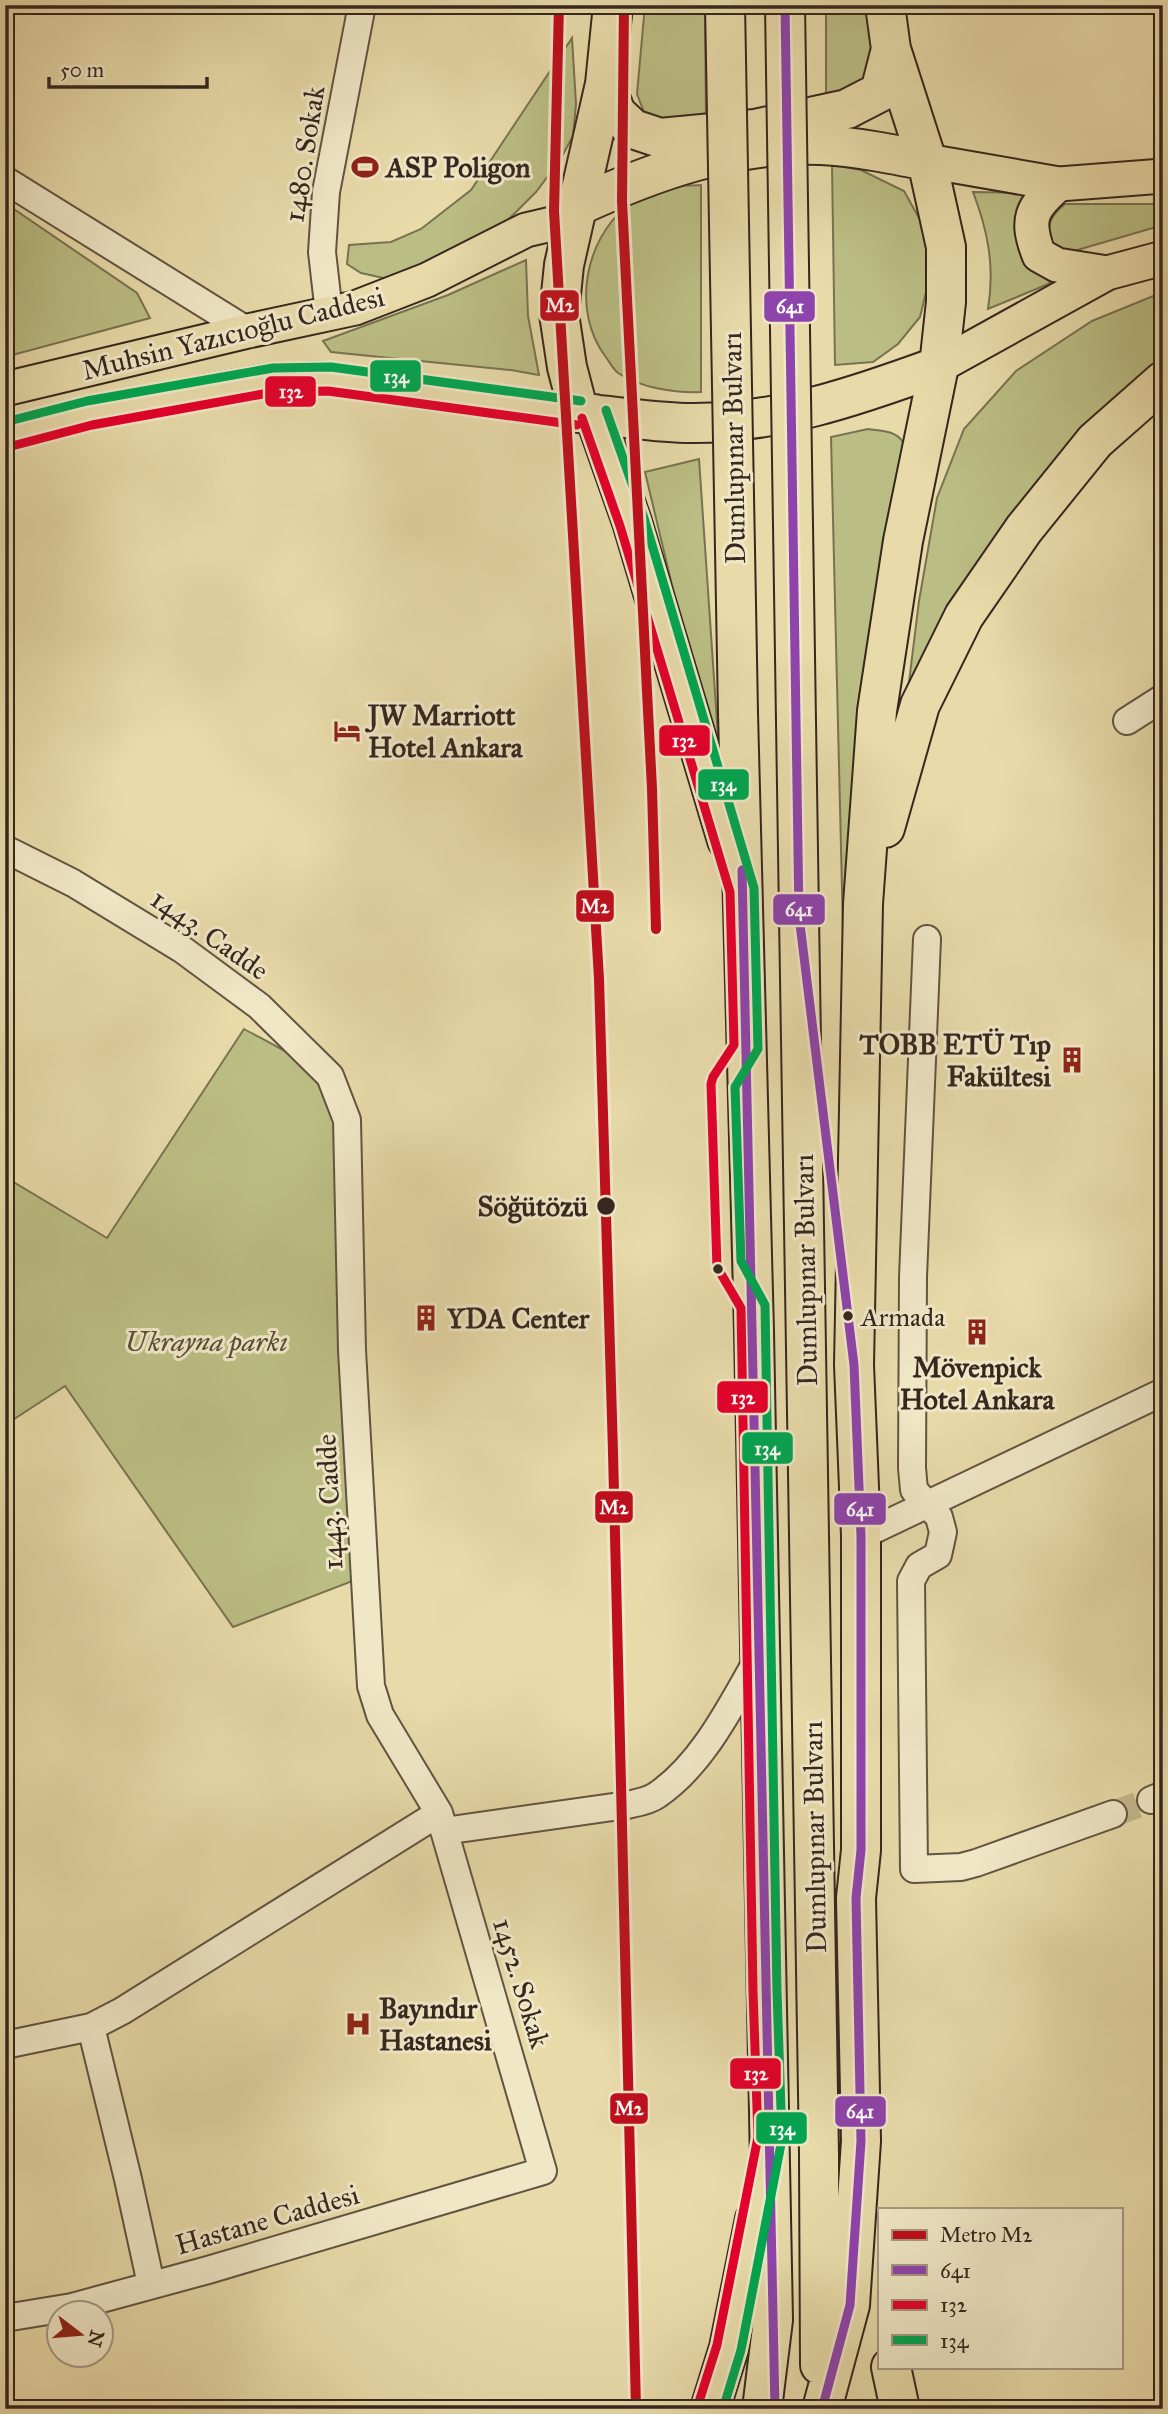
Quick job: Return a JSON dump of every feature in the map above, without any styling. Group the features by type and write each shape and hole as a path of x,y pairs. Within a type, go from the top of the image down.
{"highway":[{"name":"Dumlupınar Bulvarı","path":"612,5 605,84 574,213 564,265 559,314 567,367 632,522 742,890"},
{"name":"Dumlupınar Bulvarı","path":"725,5 773,2320 762,2409"},
{"name":"Dumlupınar Bulvarı","path":"785,5 819,2127 821,2409"},
{"path":"821,2409 850,2305 861,2141 856,1898 861,1850 861,1536 854,1365 863,904 877,711 903,541 939,366 946,302 946,247 927,161 891,49 885,5"},
{"path":"605,84 616,113 633,129 660,138 755,129 847,108 880,92 891,49"},
{"path":"574,213 621,186 688,164 761,148 820,145 877,150 927,161"},
{"path":"586,414 686,423 767,417 828,405 939,366"},
{"path":"863,904 920,705 964,616 1024,529 1095,441 1163,381"},
{"path":"799,916 854,1365"},
{"path":"856,1898 876,2012 879,2208"},
{"path":"709,2409 729,2348 770,2137"},
{"path":"891,2368 900,2409"}],"main road":[{"path":"927,161 1059,184 1163,176"},
{"path":"1059,184 1039,201 1033,216 1030,234 1039,255 1058,265 1107,273"},
{"name":"Muhsin Yazıcıoğlu Caddesi","path":"5,389 355,308 427,280 526,230 574,213"},
{"path":"939,366 1107,273 1163,258"},
{"name":"Muhsin Yazıcıoğlu Caddesi","path":"5,435 89,413 273,380 330,379 586,414"},
{"path":"773,2320 775,2409"}],"street":[{"name":"1480. Sokak","path":"329,313 322,252 326,192 362,5"},
{"path":"5,180 248,331"},
{"path":"1127,721 1163,698"},
{"name":"1443. Cadde","path":"5,849 73,883 183,950 259,1006 330,1076 347,1120 352,1350 371,1686 380,1715 442,1822"},
{"path":"927,939 913,1277 912,1468 914,1490 939,1517 943,1532 937,1555 919,1566 911,1581 914,1869 953,1868 975,1863 1113,1814"},
{"path":"861,1536 1163,1392"},
{"path":"5,2045 91,2027 442,1822 627,1805 655,1797 680,1776 716,1731 759,1657"},
{"name":"1452. Sokak","path":"442,1822 524,2096 543,2171"},
{"path":"91,2027 151,2284"},
{"name":"Hastane Caddesi","path":"5,2318 72,2307 222,2266 543,2171"}],"green space":[{"path":"645,5 705,5 706,125 651,121 644,112 637,94"},
{"path":"826,5 878,5 876,76 826,102"},
{"path":"572,38 576,104 573,136 560,160 536,192 507,221 468,246 388,279 361,273 347,264 349,245 391,242 421,229 471,190"},
{"path":"832,164 861,170 904,191 924,227 934,259 920,317 898,344 873,362 835,365"},
{"path":"701,185 701,392 680,392 637,382 618,373 613,367 595,338 588,318 588,277 592,257 601,238 612,221 642,192 659,187"},
{"path":"973,192 1026,193 1018,222 1019,244 1030,262 1051,283 988,309 991,278 989,249"},
{"path":"5,203 137,293 150,318 5,357"},
{"path":"1065,204 1163,204 1163,225 1074,251 1057,251 1048,243 1049,231 1053,217"},
{"path":"526,260 528,316 539,375 331,352 323,341 448,295"},
{"path":"1163,292 1163,364 903,731 919,601 937,498 964,429 1016,371 1092,321"},
{"path":"868,429 892,433 903,442 843,930 831,437"},
{"path":"699,459 722,795 645,472"},
{"name":"Ukrayna parkı","path":"244,1029 309,1068 324,1087 337,1129 356,1577 350,1582 233,1627 65,1386 5,1425 5,1177 107,1238"}],"tunnel":[{"path":"1113,1814 1151,1800"}],"metro line":[{"name":"M2","path":"559,5 554,211 599,979 636,2409"},
{"name":"M2","path":"624,5 622,201 652,789 656,929"}],"transit line":[{"name":"641","path":"785,5 799,916 854,1365 861,1536 861,1850 856,1898 861,2141 850,2305 822,2409"},
{"name":"134","path":"5,422 87,401 273,368 331,367 581,401"},
{"name":"132","path":"8,447 92,425 274,392 328,391 577,425"},
{"name":"134","path":"606,410 644,518 754,888 758,1049 735,1087 741,1261 765,1305 782,2139 741,2350 723,2409"},
{"name":"132","path":"582,418 620,526 730,892 734,1045 711,1084 717,1267 741,1308 758,2137 717,2345 698,2405"},
{"name":"641","path":"742,870 775,2409"}],"place":[{"name":"ASP Poligon","path":"365,167"},
{"name":"JW Marriott Hotel Ankara","path":"347,731"},
{"name":"TOBB ETÜ Tıp Fakültesi","path":"1072,1060"},
{"name":"Söğütözü","path":"606,1206"},
{"name":"Armada","path":"848,1316"},
{"name":"YDA Center","path":"426,1318"},
{"name":"Mövenpick Hotel Ankara","path":"977,1332"},
{"name":"Bayındır Hastanesi","path":"358,2024"}]}
